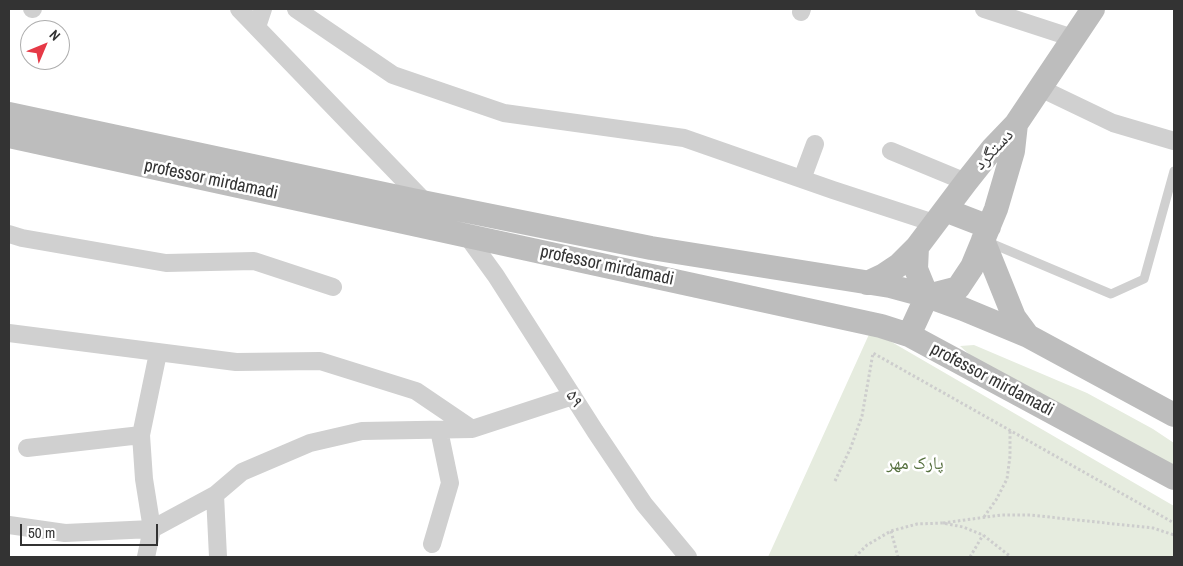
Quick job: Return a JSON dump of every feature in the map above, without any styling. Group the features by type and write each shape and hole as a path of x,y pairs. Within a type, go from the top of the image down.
{"main road":[{"path":"1016,124 1093,9"},
{"name":"professor mirdamadi","path":"9,114 426,203 651,248 890,286 964,309 1028,336 1174,415"},
{"name":"دستگرد","path":"867,283 899,265 917,246 993,148 1016,124"},
{"name":"دستگرد","path":"927,296 958,288 972,267 996,209 1013,151 1016,124"},
{"name":"professor mirdamadi","path":"9,136 880,326 909,335 1174,478"},
{"path":"940,217 986,234 1014,317 1028,336"},
{"path":"909,335 927,296 916,269 917,246"}],"street":[{"path":"239,9 426,203"},
{"path":"257,28 263,9"},
{"path":"296,9 392,75 504,113 684,138 802,179 940,217"},
{"path":"984,9 1073,38"},
{"path":"1040,88 1113,123 1174,141"},
{"path":"802,179 815,144"},
{"path":"891,151 966,182"},
{"path":"9,234 22,238 166,263 254,262 333,287"},
{"name":"۵۹","path":"467,236 496,276 644,504 688,557"},
{"path":"9,333 236,362 320,361 416,391 472,429"},
{"path":"146,557 152,529 144,479 141,435 158,353"},
{"path":"9,525 66,532 152,529 215,495 242,472 310,443 362,431 472,429 573,396"},
{"path":"432,544 450,483 439,430"},
{"path":"28,448 141,435"},
{"path":"215,495 218,557"}],"lane":[{"path":"986,234 1110,294 1144,279 1174,171"}],"path":[{"path":"835,481 851,447 862,416 874,354 1174,524"},
{"path":"983,518 996,500 1007,479 1010,456 1010,431"},
{"path":"855,557 867,545 891,531 917,524 943,523 1001,515 1030,515 1153,528 1174,535"},
{"path":"943,523 963,527 983,535 1011,557"},
{"path":"891,531 898,557"},
{"path":"970,557 983,535"}],"green space":[{"name":"پارک مهر","path":"871,330 1174,506 1174,557 768,557"},
{"path":"974,345 1087,393 1153,429 1174,443 1174,469 970,355 960,346"}]}
